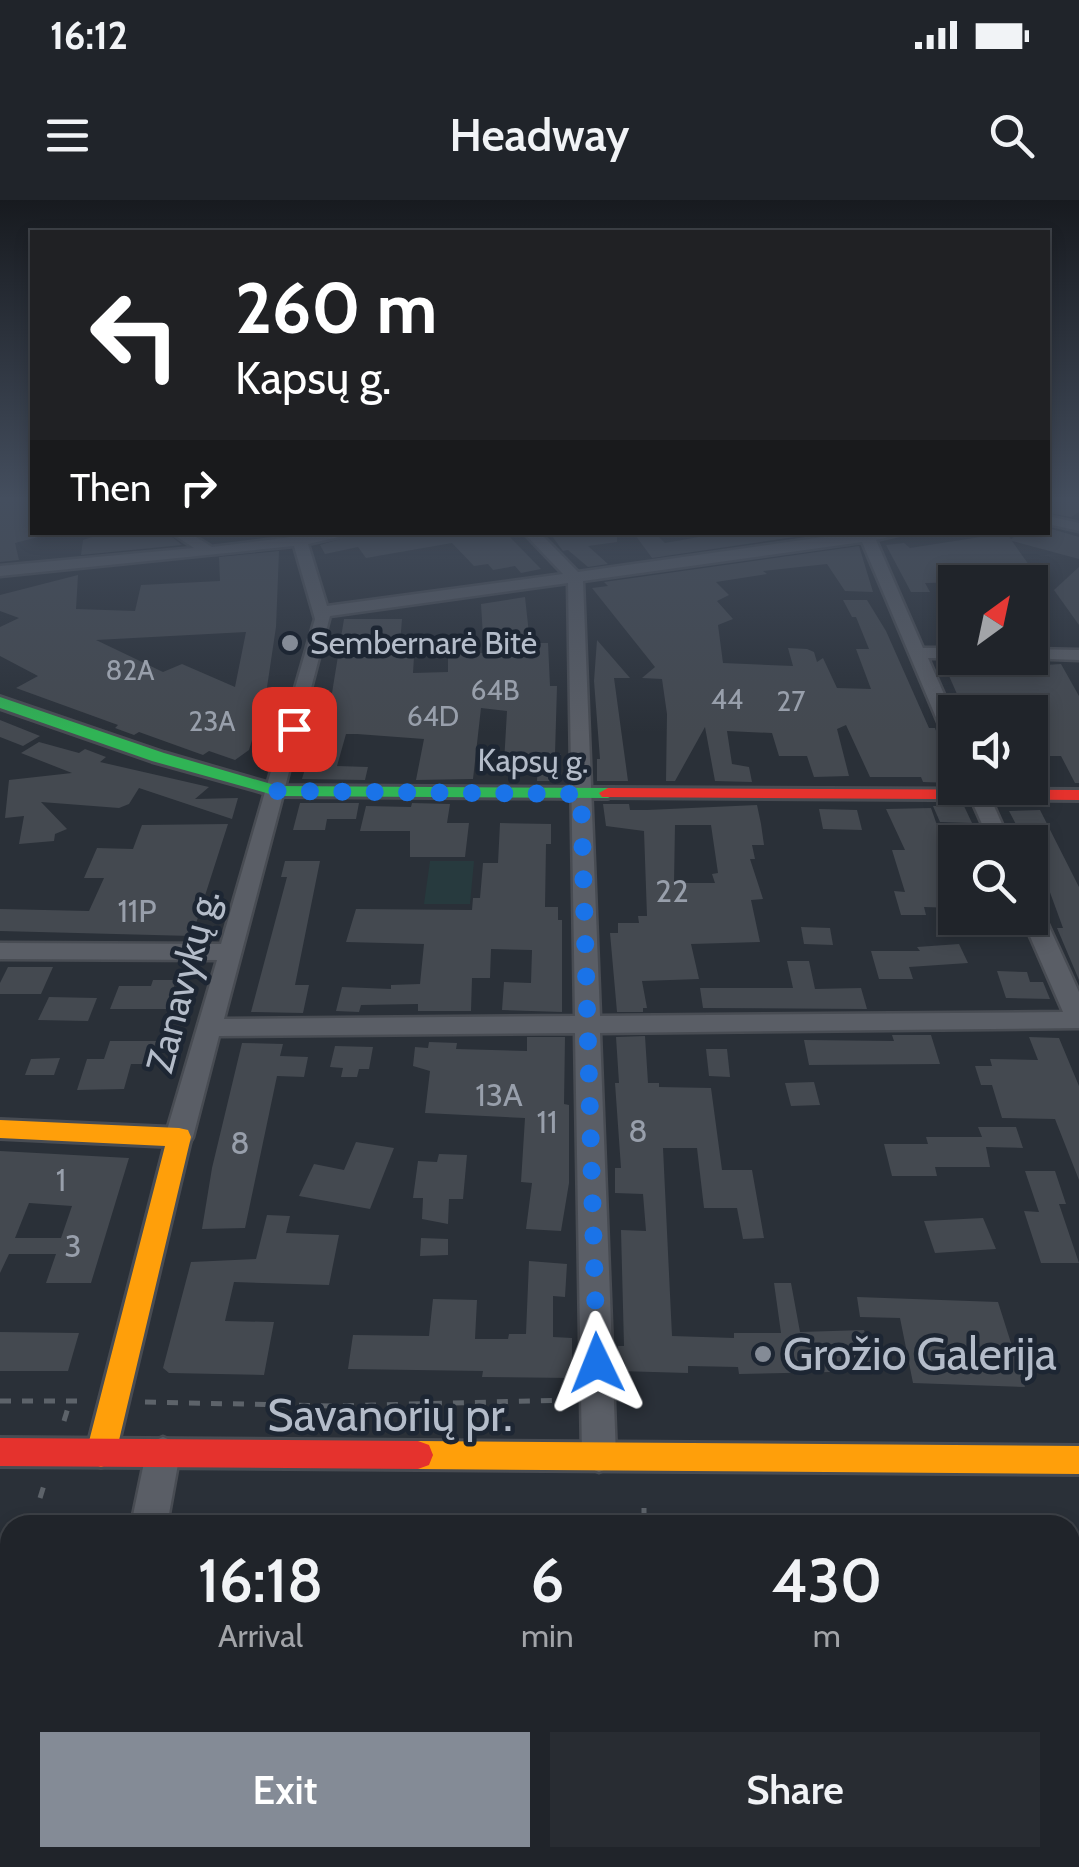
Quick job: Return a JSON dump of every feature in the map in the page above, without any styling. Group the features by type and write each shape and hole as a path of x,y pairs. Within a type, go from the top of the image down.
{"street":[{"name":"Zanavykų g.","path":"101,1453 208,1028 323,619 311,578"},
{"path":"321,612 568,578"},
{"path":"574,578 599,1456"},
{"path":"885,578 938,699"},
{"path":"919,653 938,654"},
{"path":"1048,654 1079,655"},
{"name":"Kapsų g.","path":"0,702 158,757 277,791 938,791"},
{"name":"Kapsų g.","path":"1048,794 1079,795"},
{"path":"208,1028 1079,1020 1041,935"},
{"path":"0,951 230,952"},
{"path":"0,1129 180,1136"},
{"name":"Savanorių pr.","path":"0,1452 1079,1460"},
{"path":"151,1515 163,1454"}],"path":[{"path":"148,1402 334,1406 598,1400"},
{"path":"0,1402 70,1402"},
{"path":"644,1508 644,1515"}],"green space":[{"path":"430,861 474,861 470,904 424,904"}],"building":[{"path":"78,578 76,609 135,611 141,585 220,581 220,578 278,578 276,627 266,694 249,750 235,760 209,751 203,755 139,732 134,735 115,728 118,725 16,688 38,676 0,656 0,627 19,618 0,611 0,595","holes":["246,632 235,687 182,664 163,672 96,640"]},
{"path":"634,578 743,578 716,582 729,595 717,601 733,619 718,625 723,663 793,666 788,648 807,649 814,652 817,662 823,658 837,688 871,689 856,649 869,649 856,617 852,617 843,600 867,600 886,631 929,728 935,728 938,782 923,782 921,777 870,777 846,725 837,729 849,776 814,777 807,756 779,756 772,733 727,731 732,764 749,767 752,782 715,781 705,727 675,781 666,781 667,714 662,679 642,678 655,667 592,588 608,586 604,582"},
{"path":"836,578 869,578 873,592 845,591"},
{"path":"903,578 938,578 938,583 925,583 930,592 911,592"},
{"path":"1067,578 1079,578 1079,625 1054,590"},
{"path":"525,597 530,643 548,643 550,686 557,686 555,754 561,754 560,781 537,781 538,764 504,763 507,711 481,708 473,779 416,780 424,739 346,734 337,766 368,767 365,780 302,779 328,693 332,693 344,619 402,619 399,656 414,656 413,673 448,672 448,654 484,653 481,604"},
{"path":"597,640 630,678 614,678 628,781 597,781"},
{"path":"1061,664 1079,696 1079,783 1075,783 1061,756 1048,756 1048,695 957,695 949,675 1048,675 1048,665"},
{"path":"0,720 40,736 23,746 0,737"},
{"path":"39,742 79,753 85,749 106,757 100,762 209,787 195,799 238,798 232,819 139,788 129,804 119,808 41,802 67,829 55,834 54,841 19,844 24,816 5,818 9,780 72,773 21,753"},
{"path":"300,803 359,803 356,819 327,819 325,830 293,830"},
{"path":"412,803 450,804 447,823 469,823 465,857 410,857 410,831 360,831 366,806 411,807"},
{"path":"603,804 629,804 630,810 757,805 764,845 752,845 755,859 750,859 763,899 751,900 760,942 691,944 699,979 642,981 647,1008 643,1012 617,1012 610,933 618,933 618,923 639,923 638,916 647,916 644,831 606,826","holes":["675,825 711,825 718,873 712,874 715,883 674,883"]},
{"path":"933,806 964,806 972,823 940,822"},
{"path":"931,808 938,828 938,907 924,907 926,915 901,915 894,891 905,892 892,850 905,850 886,809"},
{"path":"819,809 857,810 862,830 823,829"},
{"path":"1040,810 1048,825 1016,825 1009,811"},
{"path":"500,823 551,824 551,844 546,844 545,907 558,907 558,920 562,920 562,1012 502,1010 504,982 531,983 532,950 491,949 490,978 472,978 471,1011 418,1011 418,1004 361,1005 359,1012 336,1011 342,987 391,989 391,985 420,984 424,944 346,942 356,909 472,910 473,898 480,898 483,863 498,863"},
{"path":"228,824 192,936 0,931 0,909 89,911 104,878 84,878 97,848 133,849 142,825"},
{"path":"1048,826 1079,887 1079,980 1057,928 1063,928 1048,887"},
{"path":"285,861 320,861 295,985 309,985 303,1013 251,1012 287,877 281,877"},
{"path":"801,927 830,928 833,945 804,944"},
{"path":"959,944 968,963 909,967 913,979 879,979 871,951 920,951 917,947"},
{"path":"787,961 809,961 815,989 861,988 867,1009 703,1008 700,988 793,988"},
{"path":"8,967 53,967 41,994 0,994 0,983"},
{"path":"997,971 1027,972 1030,982 1043,982 1050,999 1006,998"},
{"path":"153,980 176,980 167,1009 110,1009 119,986 151,986"},
{"path":"49,997 97,998 88,1021 38,1020"},
{"path":"892,1035 931,1035 940,1064 809,1065 804,1040 894,1041"},
{"path":"645,1036 648,1083 659,1083 659,1087 711,1088 722,1170 752,1170 764,1238 743,1239 737,1208 704,1208 697,1148 663,1148 672,1336 734,1338 734,1333 781,1333 774,1283 791,1283 800,1332 864,1330 875,1371 739,1374 738,1367 688,1366 688,1373 619,1371 618,1346 624,1346 621,1230 646,1231 643,1194 615,1193 615,1168 621,1168 616,1037"},
{"path":"527,1037 565,1037 569,1183 561,1231 526,1229 532,1183 521,1182 525,1118 425,1113 430,1071 413,1066 415,1047 428,1048 429,1042 457,1043 456,1049 527,1051"},
{"path":"1029,1037 1059,1038 1079,1086 1079,1180 1055,1119 1002,1118 992,1085 981,1085 975,1066 992,1066 990,1059 1038,1060"},
{"path":"110,1041 156,1041 149,1064 131,1064 124,1089 77,1090 87,1059 104,1059"},
{"path":"242,1043 283,1044 280,1056 308,1057 304,1077 277,1076 245,1228 202,1229 212,1168"},
{"path":"335,1046 373,1047 369,1069 359,1069 357,1077 341,1077 343,1068 330,1067"},
{"path":"706,1049 727,1049 730,1077 709,1076"},
{"path":"60,1058 54,1075 25,1075 31,1059"},
{"path":"814,1082 820,1105 791,1106 785,1083"},
{"path":"978,1127 1016,1127 1023,1148 986,1147 990,1167 935,1167 937,1176 892,1176 884,1144 928,1144 926,1137 982,1137"},
{"path":"356,1142 394,1148 370,1209 299,1196 314,1164 344,1170"},
{"path":"0,1151 129,1158 91,1283 46,1283 56,1254 9,1254 0,1273","holes":["29,1203 72,1206 61,1238 15,1238"]},
{"path":"439,1154 467,1155 463,1199 449,1199 448,1224 422,1219 423,1198 413,1198 418,1161 437,1162"},
{"path":"1025,1171 1055,1171 1066,1204 1059,1204 1079,1263 1041,1263 1024,1211 1039,1212"},
{"path":"267,1215 290,1216 286,1233 339,1235 329,1285 234,1282 225,1321 274,1322 264,1375 169,1373 163,1368 191,1262 256,1259"},
{"path":"983,1218 996,1249 935,1253 924,1221"},
{"path":"421,1238 448,1239 448,1255 420,1256"},
{"path":"529,1261 567,1264 565,1297 553,1296 553,1337 572,1338 572,1378 482,1377 483,1371 348,1369 353,1335 429,1336 433,1299 477,1300 475,1339 508,1339 509,1334 526,1334"},
{"path":"857,1297 998,1302 1025,1387 913,1383 900,1318 860,1317"},
{"path":"0,1332 79,1333 68,1371 0,1371"}],"traffic: fast":[{"path":"0,702 158,757 277,791 608,793"}],"traffic: slow":[{"path":"0,1129 179,1137 101,1453"},
{"path":"418,1455 1079,1460"}],"traffic: jam":[{"path":"608,793 1079,795"},
{"path":"0,1452 418,1455"}],"place":[{"name":"Sembernarė Bitė","path":"290,643"},
{"name":"Grožio Galerija","path":"763,1354"}],"route":[{"path":"294,729 277,791 581,794 597,1363"}]}
